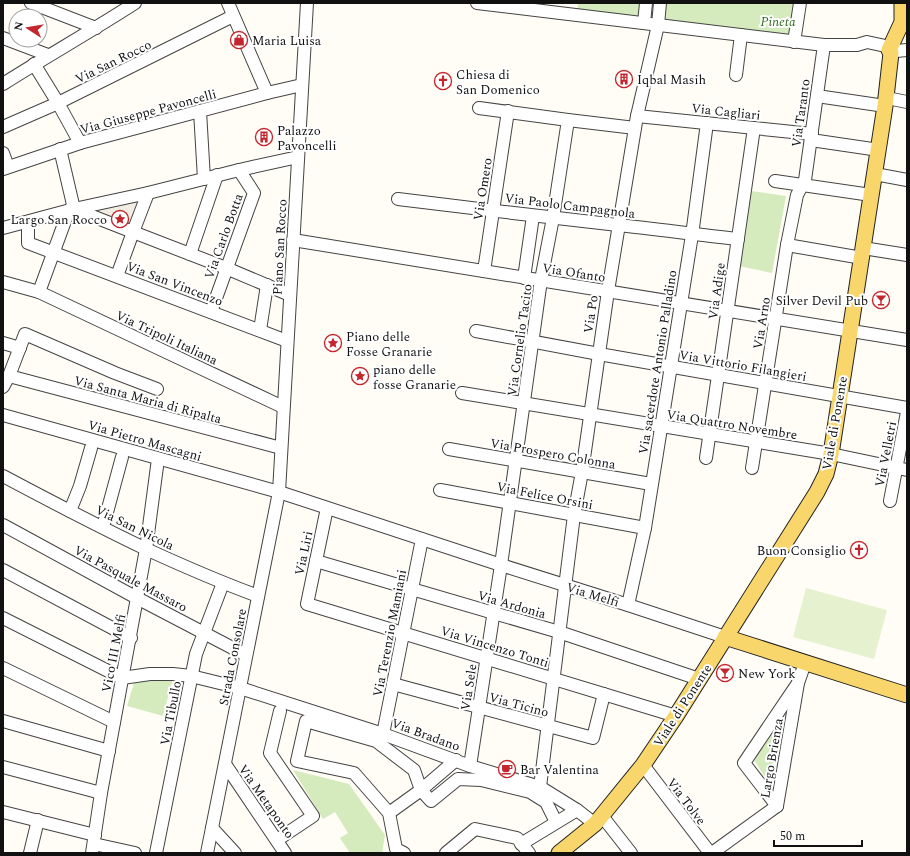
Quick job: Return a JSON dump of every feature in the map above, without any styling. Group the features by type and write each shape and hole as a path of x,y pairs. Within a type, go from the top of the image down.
{"main road":[{"name":"Viale di Ponente","path":"559,853 598,820 643,765 676,716 817,492 826,474 831,454 886,102 902,29"},
{"name":"Via Melfi","path":"725,637 907,695"}],"street":[{"path":"31,3 96,28"},
{"path":"3,84 135,3"},
{"path":"228,3 267,93"},
{"name":"Piano San Rocco","path":"279,492 307,3"},
{"path":"477,3 578,9 644,23 824,45 857,45 902,29"},
{"path":"644,23 646,3"},
{"name":"Via Po","path":"540,787 574,515 582,472 608,291 636,122 658,25 660,3"},
{"path":"794,42 797,3"},
{"name":"Via San Rocco","path":"3,127 58,103 233,16"},
{"path":"736,75 741,35"},
{"path":"3,38 48,55"},
{"name":"Via Taranto","path":"803,185 805,180 824,45"},
{"path":"34,64 80,143"},
{"name":"Via Giuseppe Pavoncelli","path":"6,168 80,143 302,85"},
{"path":"817,96 886,102 907,102"},
{"name":"Via Cagliari","path":"479,108 568,120 707,123 754,128 811,137 878,150"},
{"path":"200,111 204,179"},
{"name":"Via Omero","path":"484,271 508,111"},
{"name":"Via Cornelio Tacito","path":"501,565 541,280 553,218 568,120"},
{"name":"Via sacerdote Antonio Palladino","path":"628,604 645,528 692,235 707,123"},
{"name":"Via Adige","path":"706,458 754,128"},
{"path":"39,292 53,252 71,210 60,149"},
{"path":"3,153 6,168"},
{"path":"3,228 71,210 298,157"},
{"name":"Via Carlo Botta","path":"211,312 254,193 240,170"},
{"path":"875,174 907,180"},
{"path":"190,254 217,175"},
{"path":"775,181 872,195"},
{"name":"Via Arno","path":"752,468 787,245 797,195 803,185"},
{"path":"117,276 148,193"},
{"name":"Via Paolo Campagnola","path":"398,199 692,235 738,239"},
{"path":"71,210 134,232 290,294"},
{"path":"524,278 533,216"},
{"name":"Via San Vincenzo","path":"28,222 28,243 287,341"},
{"name":"Via Ofanto","path":"293,240 907,340"},
{"path":"787,245 862,253 907,255"},
{"name":"Via Tripoli Italiana","path":"3,282 39,292 283,406"},
{"path":"260,330 267,285"},
{"name":"Via Vittorio Filangieri","path":"476,331 907,408"},
{"path":"3,387 8,371 20,348 25,334 115,373 157,389"},
{"path":"3,343 20,348"},
{"name":"Via Santa Maria di Ripalta","path":"8,371 281,448"},
{"name":"Via Quattro Novembre","path":"462,394 831,454 902,469"},
{"name":"Via Velletri","path":"890,501 902,469 907,412"},
{"name":"Via Pietro Mascagni","path":"3,415 279,492"},
{"path":"70,511 92,448"},
{"name":"Via Prospero Colonna","path":"450,449 651,484"},
{"path":"103,527 122,456"},
{"name":"Vico III Melfi","path":"94,844 101,793 122,678 131,638 146,549 158,459"},
{"name":"Via San Nicola","path":"3,476 146,549 223,583 258,596"},
{"name":"Via Felice Orsini","path":"440,490 645,528"},
{"name":"Via Melfi","path":"279,492 501,565 628,604 725,637"},
{"name":"Strada Consolare","path":"207,853 279,492"},
{"name":"Via Liri","path":"307,604 327,508"},
{"name":"Via Pasquale Massaro","path":"3,525 246,655"},
{"name":"Via Terenzio Mamiani","path":"383,734 422,539"},
{"name":"Via Ardonia","path":"316,561 559,632 699,679"},
{"name":"Via Sele","path":"470,766 501,565"},
{"path":"3,570 131,638"},
{"name":"Via Tibullo","path":"156,853 196,654 223,583"},
{"name":"Via Vincenzo Tonti","path":"307,604 676,716"},
{"path":"3,618 122,678"},
{"name":"Largo Brienza","path":"777,806 798,683 805,663"},
{"path":"3,668 114,722"},
{"name":"Via Bradano","path":"122,678 150,674 173,674 191,676 240,688 322,719 383,734 470,766 540,787 577,810 598,820 631,853"},
{"name":"Largo Brienza","path":"777,806 744,763 798,683"},
{"name":"Via Ticino","path":"393,684 592,738 604,694"},
{"path":"277,840 314,816 270,753 280,711"},
{"path":"398,852 389,813 354,773 297,761 306,721 322,719 376,741 414,770 421,790 431,801 458,779 481,780 530,792 546,802 556,822"},
{"path":"3,721 109,751"},
{"path":"389,813 421,790 456,760"},
{"name":"Via Metaponto","path":"225,764 285,853"},
{"name":"Via Tolve","path":"643,765 711,853"},
{"path":"3,767 101,793"},
{"path":"711,853 777,806"},
{"path":"446,853 475,829 517,838 525,849 556,822 577,810"},
{"path":"3,812 38,820 94,844 135,853"},
{"path":"30,853 38,820"},
{"path":"212,828 235,853"}],"green space":[{"name":"Pineta","path":"578,3 800,4 794,42 577,15"},
{"path":"751,191 786,196 772,273 739,266"},
{"name":"Buon Consiglio","path":"806,588 887,610 874,659 793,637"},
{"path":"150,678 173,678 163,716 127,706 134,683"},
{"path":"779,721 770,785 754,760"},
{"path":"293,770 349,784 385,835 382,853 350,853 340,838 348,833 335,812 323,819"}],"shaded area":[{"name":"Largo San Rocco","path":"137,202 129,226 90,212"}],"place":[{"name":"Maria Luisa","path":"239,40"},
{"name":"Iqbal Masih","path":"624,79"},
{"name":"Chiesa di San Domenico","path":"443,81"},
{"name":"Palazzo Pavoncelli","path":"264,137"},
{"name":"Largo San Rocco","path":"120,219"},
{"name":"Silver Devil Pub","path":"881,300"},
{"name":"Piano delle Fosse Granarie","path":"333,343"},
{"name":"piano delle fosse Granarie","path":"360,376"},
{"name":"Buon Consiglio","path":"859,550"},
{"name":"New York","path":"725,673"},
{"name":"Bar Valentina","path":"507,769"}]}
